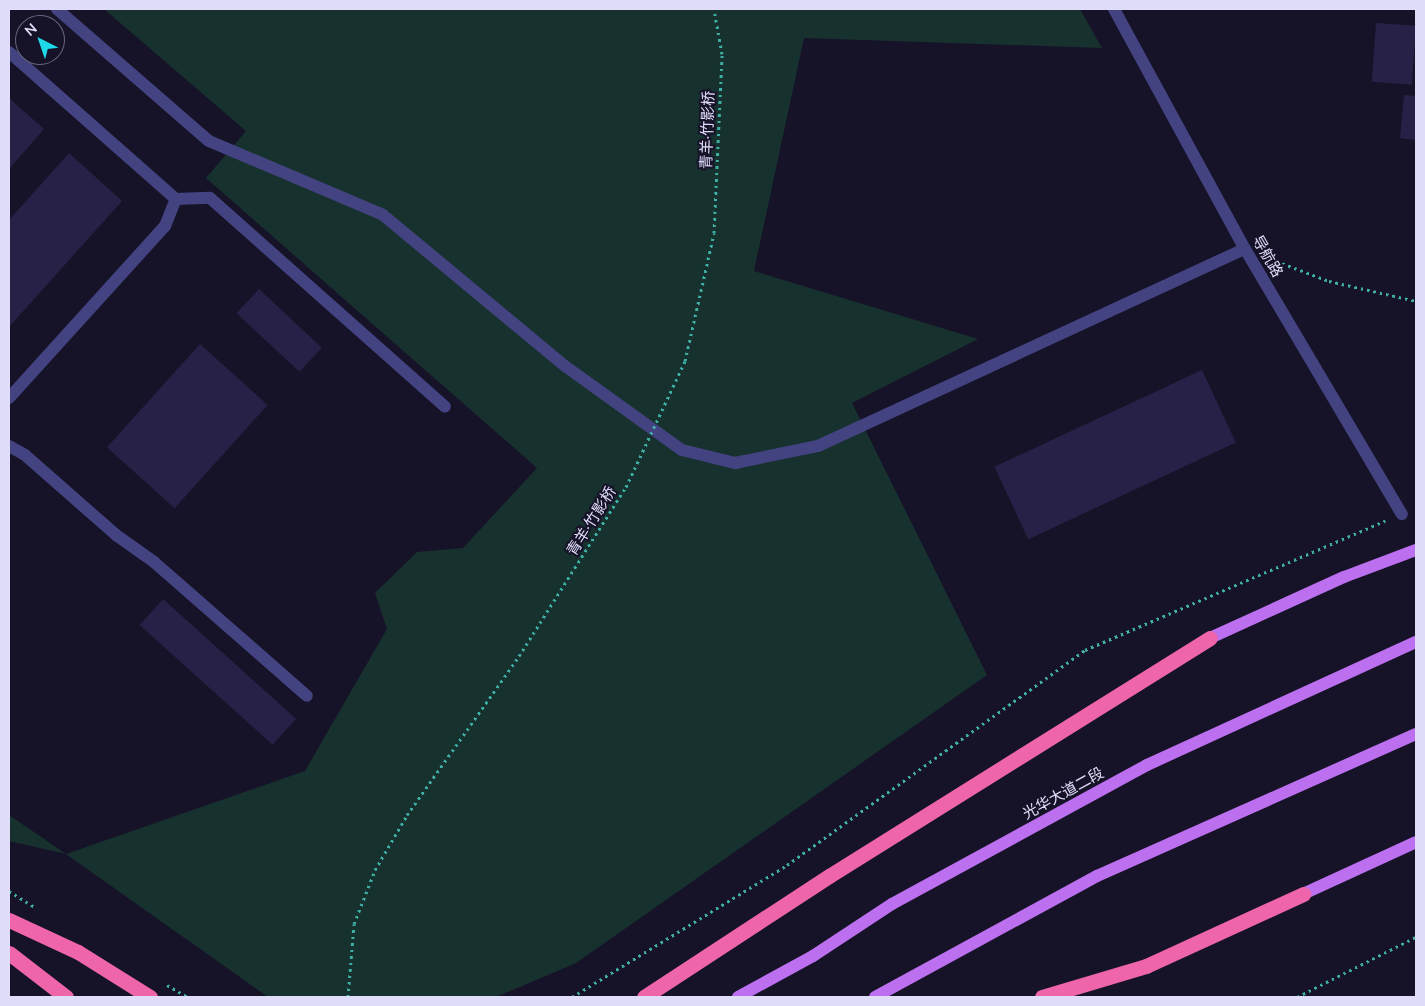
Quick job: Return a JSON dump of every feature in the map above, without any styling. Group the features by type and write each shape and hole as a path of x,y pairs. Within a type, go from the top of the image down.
{"highway":[{"path":"644,997 829,876 1210,638"},
{"path":"1042,997 1146,966 1303,894"},
{"path":"9,920 78,952 150,997"},
{"path":"9,952 66,997"}],"main road":[{"path":"1210,638 1344,577 1416,550"},
{"name":"光华大道二段","path":"738,997 813,956 892,904 1147,766 1416,642"},
{"path":"875,997 1097,876 1416,734"},
{"path":"1303,894 1416,842"}],"street":[{"path":"58,9 209,141 383,216 565,366 682,450 735,463 818,446 1245,249"},
{"name":"导航路","path":"1114,9 1245,249 1402,514"},
{"path":"9,52 176,199 210,198 445,407"},
{"path":"9,398 165,226 176,199"},
{"path":"9,446 25,455 116,535 154,562 307,696"}],"path":[{"name":"青羊·竹影桥","path":"348,997 354,924 375,870 407,815 519,656 626,488 686,361 714,232 722,54 714,9"},
{"path":"1245,249 1329,281 1416,302"},
{"path":"572,997 787,865 1085,650 1402,514"},
{"path":"1297,997 1416,937"}],"green space":[{"path":"104,9 1080,9 1102,48 804,38 754,271 978,339 852,403 987,675 576,963 496,997 268,997 66,854 305,771 387,629 375,593 417,552 463,548 537,468 206,178 246,131"},
{"path":"9,815 66,854 9,841"}],"building":[{"path":"1376,23 1416,26 1412,85 1372,82"},
{"path":"1404,95 1416,96 1416,140 1400,138"},
{"path":"9,98 44,129 9,169"},
{"path":"69,153 122,201 9,327 9,220"},
{"path":"259,289 322,348 299,372 236,313"},
{"path":"200,344 268,405 175,508 107,447"},
{"path":"1202,370 1236,443 1028,539 994,467"},
{"path":"163,599 296,719 273,745 140,625"}]}
